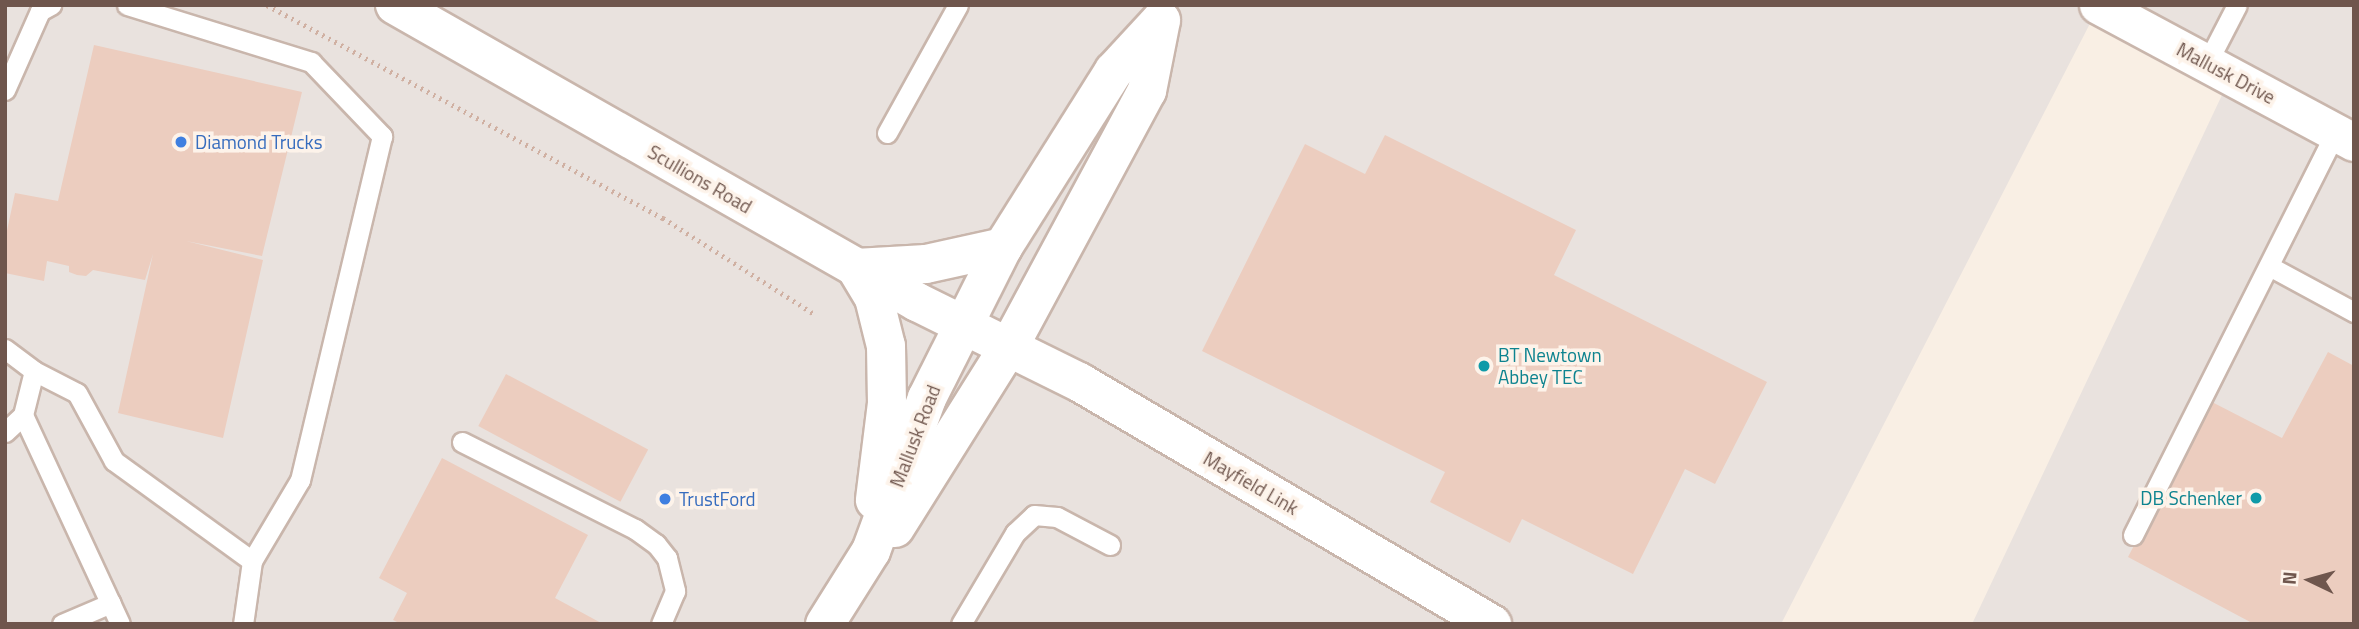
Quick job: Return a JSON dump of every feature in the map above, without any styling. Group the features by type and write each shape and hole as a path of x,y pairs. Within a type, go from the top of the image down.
{"main road":[{"name":"Scullions Road","path":"395,5 856,268 1010,345"},
{"path":"871,551 903,520 1010,345 1147,91 1166,12"},
{"name":"Mallusk Road","path":"825,624 871,551 927,398 1003,247 1114,71 1166,12"},
{"path":"871,551 887,403 887,364 874,298 856,268 926,264 1003,247"},
{"name":"Mayfield Link","path":"1010,345 1492,624"}],"street":[{"name":"Mallusk Drive","path":"2098,5 2345,137"}],"lane":[{"path":"5,90 40,11 51,5"},
{"path":"127,5 311,62 382,136 300,480 252,561 243,624"},
{"path":"887,133 958,5"},
{"path":"2207,63 2237,5"},
{"path":"2133,535 2269,266 2345,137"},
{"path":"2269,266 2354,312"},
{"path":"5,349 34,372 77,393 114,461 252,561"},
{"path":"5,432 23,415 34,372"},
{"path":"23,415 120,624"},
{"path":"462,442 635,528 656,544 667,558 675,591 661,624"},
{"path":"961,624 1015,533 1034,515 1057,517 1110,545"},
{"path":"62,624 111,603"}],"path":[{"path":"268,5 663,218 814,314"}],"shaded area":[{"path":"5,5 2354,5 2354,624 1972,624 2231,76 2099,6 1781,624 5,624"}],"building":[{"name":"Diamond Trucks","path":"94,45 302,92 262,256 186,241 263,260 223,438 118,413 153,254 145,280 93,270 86,276 77,275 69,272 69,266 47,261 44,281 5,273 5,240 15,193 58,201"},
{"name":"BT Newtown Abbey TEC","path":"1385,135 1576,230 1554,275 1767,382 1715,484 1685,469 1633,574 1522,519 1510,543 1430,502 1445,472 1202,351 1305,144 1365,174"},
{"name":"DB Schenker","path":"2328,352 2354,366 2354,624 2254,624 2128,557 2210,401 2282,438"},
{"path":"506,374 648,450 620,502 478,426"},
{"path":"442,458 588,535 555,598 603,624 401,624 393,620 407,593 379,578"}],"place":[{"name":"Diamond Trucks","path":"181,142"},
{"name":"BT Newtown Abbey TEC","path":"1484,366"},
{"name":"DB Schenker","path":"2256,498"},
{"name":"TrustFord","path":"665,499"}]}
